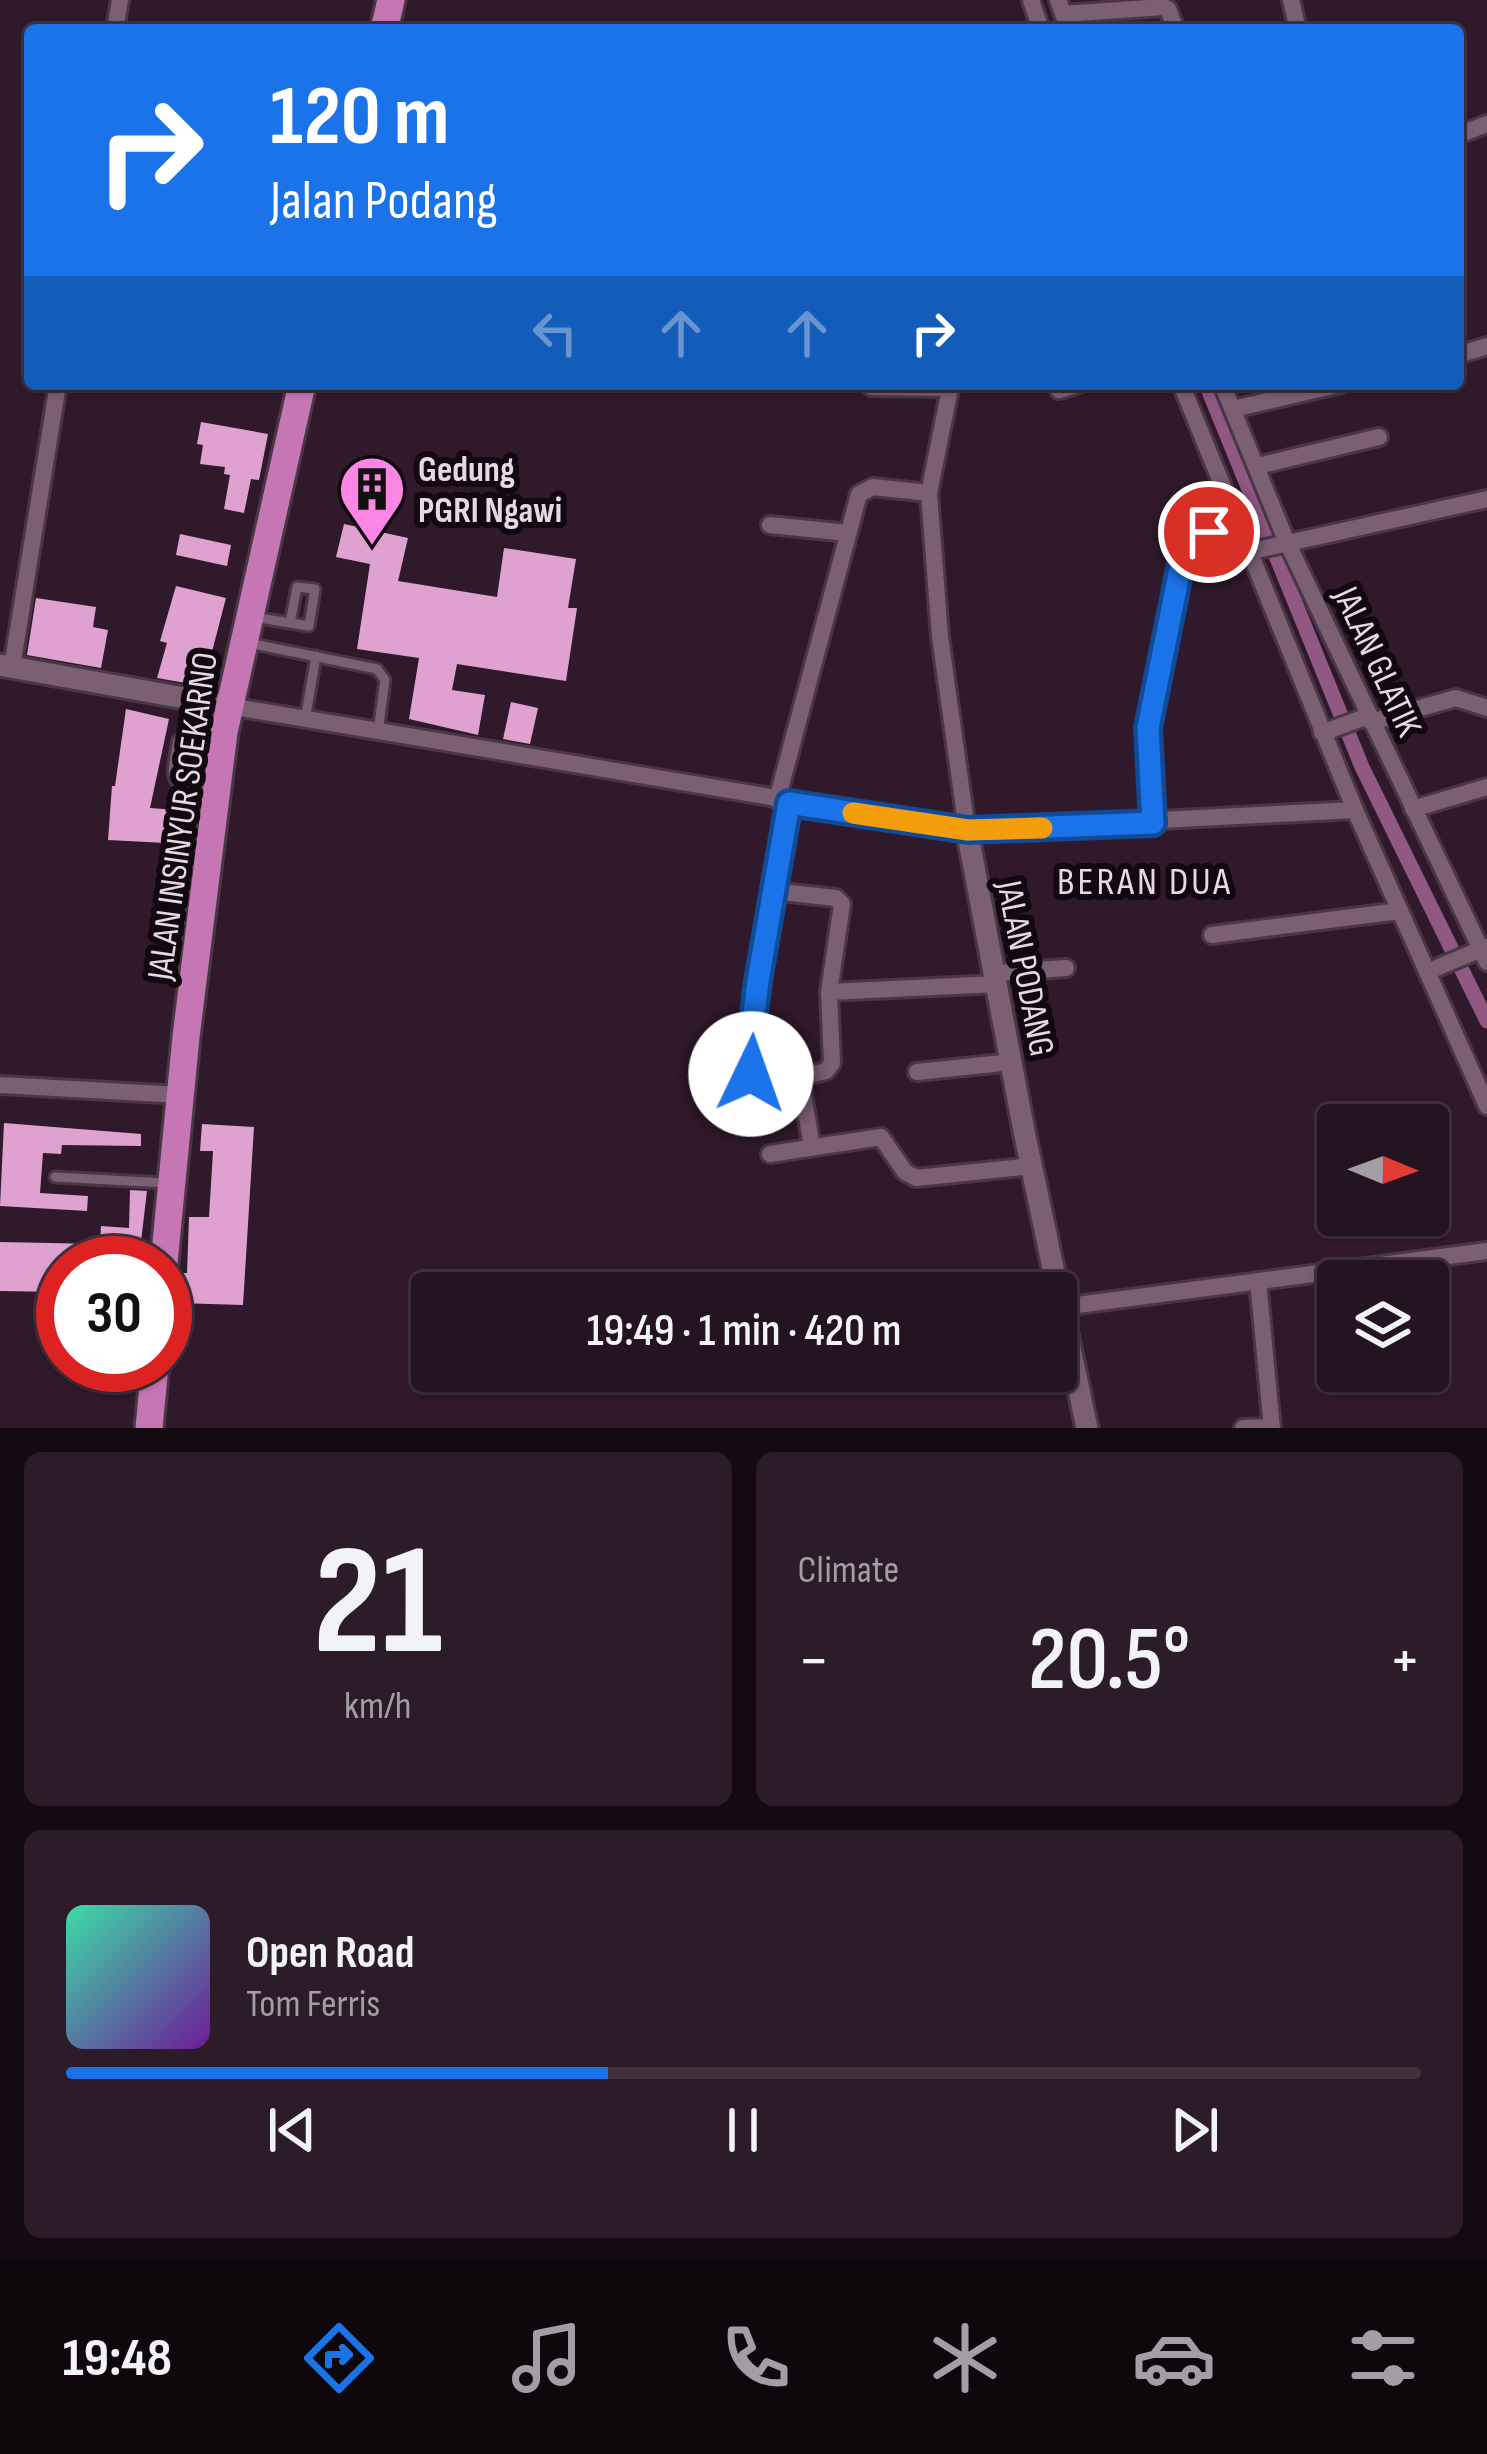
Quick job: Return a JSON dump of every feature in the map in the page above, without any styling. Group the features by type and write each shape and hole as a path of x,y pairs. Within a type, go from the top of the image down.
{"highway":[{"name":"JALAN INSINYUR SOEKARNO","path":"167,1236 229,706 301,390"},
{"path":"148,1428 152,1392"}],"street":[{"path":"1031,0 1056,22 1163,7 1174,24"},
{"path":"57,390 6,666 968,830 1354,810"},
{"path":"949,390 929,493 940,636 968,830"},
{"path":"1184,390 1241,525 1269,545 1351,724 1354,810 1487,1106"},
{"name":"JALAN GLATIK","path":"1224,390 1257,466 1269,545 1351,724 1413,809 1480,954"},
{"path":"1232,409 1315,390"},
{"path":"1257,466 1379,437"},
{"path":"772,891 840,901 843,914 829,992 832,1063 826,1072 758,1079 748,1064 783,801 857,500 868,488 929,493"},
{"path":"1269,545 1487,500"},
{"path":"770,525 848,533"},
{"path":"1153,823 1148,728 1185,544 1195,536 1241,525"},
{"path":"1351,724 1456,698 1487,709"},
{"path":"1413,809 1487,788"},
{"name":"JALAN PODANG","path":"968,830 1055,1272"},
{"path":"1212,934 1399,910"},
{"path":"1427,972 1480,954"},
{"path":"829,992 1066,968"},
{"path":"917,1072 1012,1062"},
{"path":"800,1077 812,1147"},
{"path":"0,1085 181,1095"},
{"path":"770,1154 881,1137 905,1172 916,1178 1032,1166"},
{"path":"1077,1305 1487,1251"},
{"path":"1244,1428 1272,1427 1258,1281"},
{"name":"JALAN PODANG","path":"1077,1380 1087,1428"}],"lane":[{"path":"245,629 290,623"},
{"path":"245,629 316,656 383,673 378,733"},
{"path":"305,720 316,656"},
{"path":"178,740 174,782 182,788 217,792"},
{"path":"55,1177 172,1183"}],"building":[{"path":"201,422 268,434 259,480 251,479 244,513 224,509 230,475 224,474 225,467 200,464"},
{"path":"344,524 408,538 398,581 497,597 504,548 576,559 568,608 577,608 566,681 457,664 452,690 485,695 478,735 409,719 419,658 357,649 370,564 336,557"},
{"path":"180,534 231,545 227,566 176,555"},
{"path":"176,586 226,598 203,686 157,678 167,643 160,641"},
{"path":"36,598 96,607 93,627 108,630 101,668 27,655"},
{"path":"511,702 538,708 530,744 503,739"},
{"path":"126,709 169,719 150,808 189,811 186,844 108,840"},
{"path":"4,1123 141,1134 141,1146 62,1145 61,1154 43,1153 40,1193 88,1196 87,1211 0,1206"},
{"path":"202,1124 254,1127 243,1305 192,1303 189,1217 209,1217 213,1151 200,1151"},
{"path":"130,1190 147,1191 142,1236 100,1236 101,1226 129,1228"},
{"path":"0,1242 36,1243 36,1292 0,1291"}],"waterway":[{"path":"1208,390 1362,767 1487,1021"}],"slow traffic":[{"path":"853,813 968,830 1042,828"}],"place":[{"name":"Gedung PGRI Ngawi","path":"372,548"}],"district":[{"name":"BERAN DUA","path":"1145,880"}],"route":[{"path":"751,1074 748,1064 758,981 789,803 968,830 1153,823 1150,712 1185,544 1209,532"}]}
